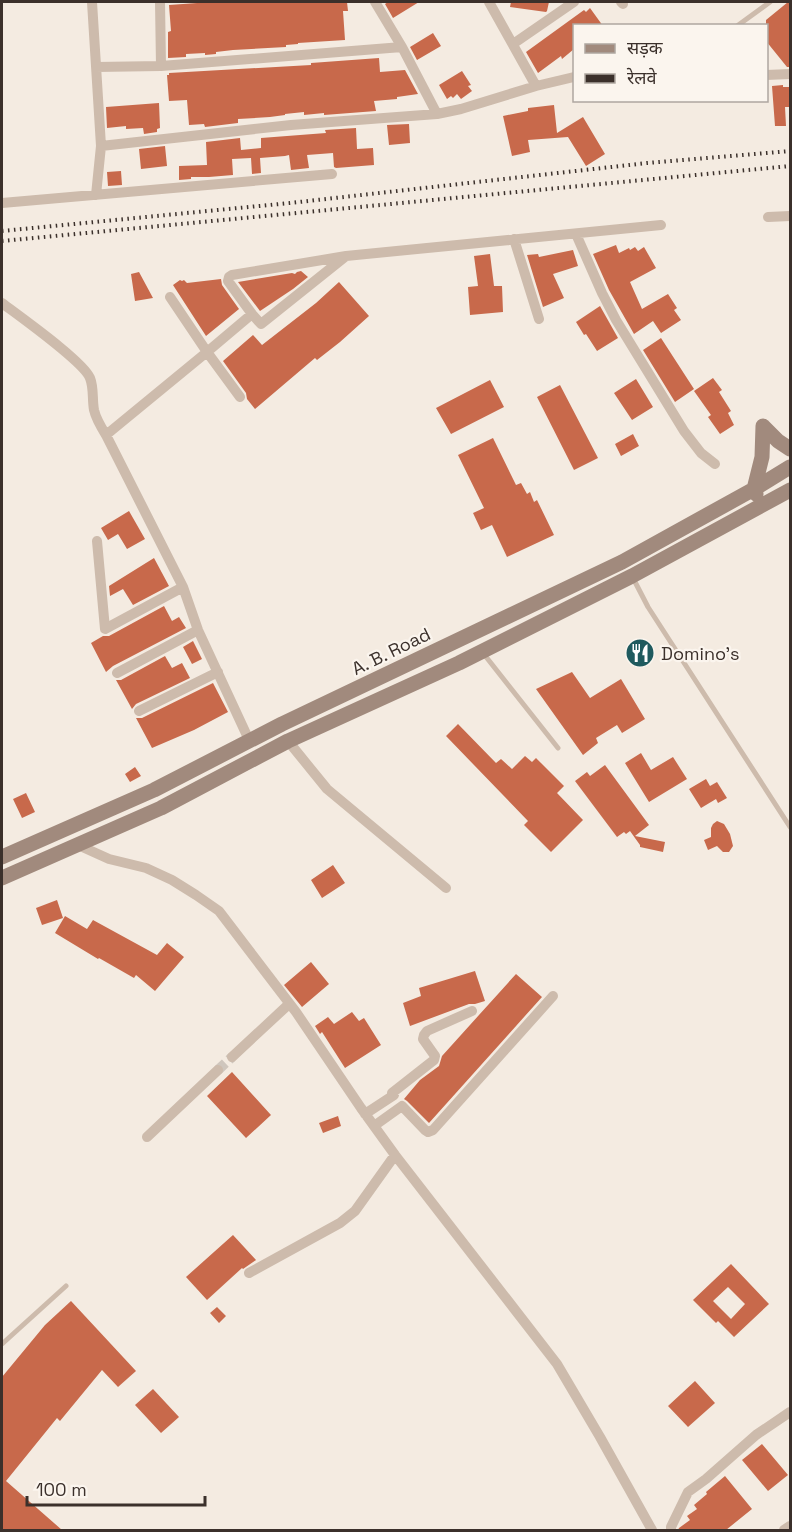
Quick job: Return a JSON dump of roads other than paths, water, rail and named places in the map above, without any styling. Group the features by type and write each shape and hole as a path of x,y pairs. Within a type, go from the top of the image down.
{"main road":[{"path":"763,506 754,489 762,457 763,426 790,449"},
{"name":"A. B. Road","path":"2,857 154,790 249,740 622,562 789,471"},
{"path":"2,878 160,808 288,741 482,651 632,576 790,490"},
{"path":"97,815 105,833"}],"street":[{"path":"92,2 101,146 96,195"},
{"path":"160,2 161,66"},
{"path":"375,2 402,47 437,114"},
{"path":"489,2 536,86"},
{"path":"513,44 573,2"},
{"path":"96,67 161,66 402,47"},
{"path":"768,75 790,74"},
{"path":"101,146 291,124 437,114 573,77"},
{"path":"2,203 332,174"},
{"path":"768,217 790,216"},
{"path":"346,255 261,324 228,281 232,275 346,255 661,225"},
{"path":"576,234 616,320 684,431 701,453 715,464"},
{"path":"514,239 539,320"},
{"path":"170,297 240,397"},
{"path":"2,303 87,372 92,383 94,411 97,419 183,587 198,630 249,740"},
{"path":"106,435 252,314"},
{"path":"97,541 105,629 183,587"},
{"path":"117,673 198,630"},
{"path":"139,711 218,672"},
{"path":"288,741 327,789 446,888"},
{"path":"78,845 109,859 146,868 172,880 219,911 289,1004 395,1155 557,1364 652,1530"},
{"path":"374,1126 402,1106 425,1130 428,1132 433,1130 553,996"},
{"path":"232,1057 289,1004"},
{"path":"365,1114 394,1095 392,1093 434,1060 435,1056 423,1039 427,1031 472,1011"},
{"path":"147,1137 218,1070"},
{"path":"249,1273 340,1223 355,1211 395,1155"},
{"path":"671,1530 688,1492 756,1435 790,1412"},
{"path":"784,1530 790,1526"}],"lane":[{"path":"739,24 770,2"},
{"path":"632,576 648,607 790,827"},
{"path":"482,651 558,748"},
{"path":"2,1344 66,1286"}],"tunnel":[{"path":"218,1070 232,1057"}],"railway":[{"path":"2,231 290,203 647,163 790,151"},
{"path":"2,241 790,166"}],"place":[{"name":"Domino's","path":"640,653"}]}
